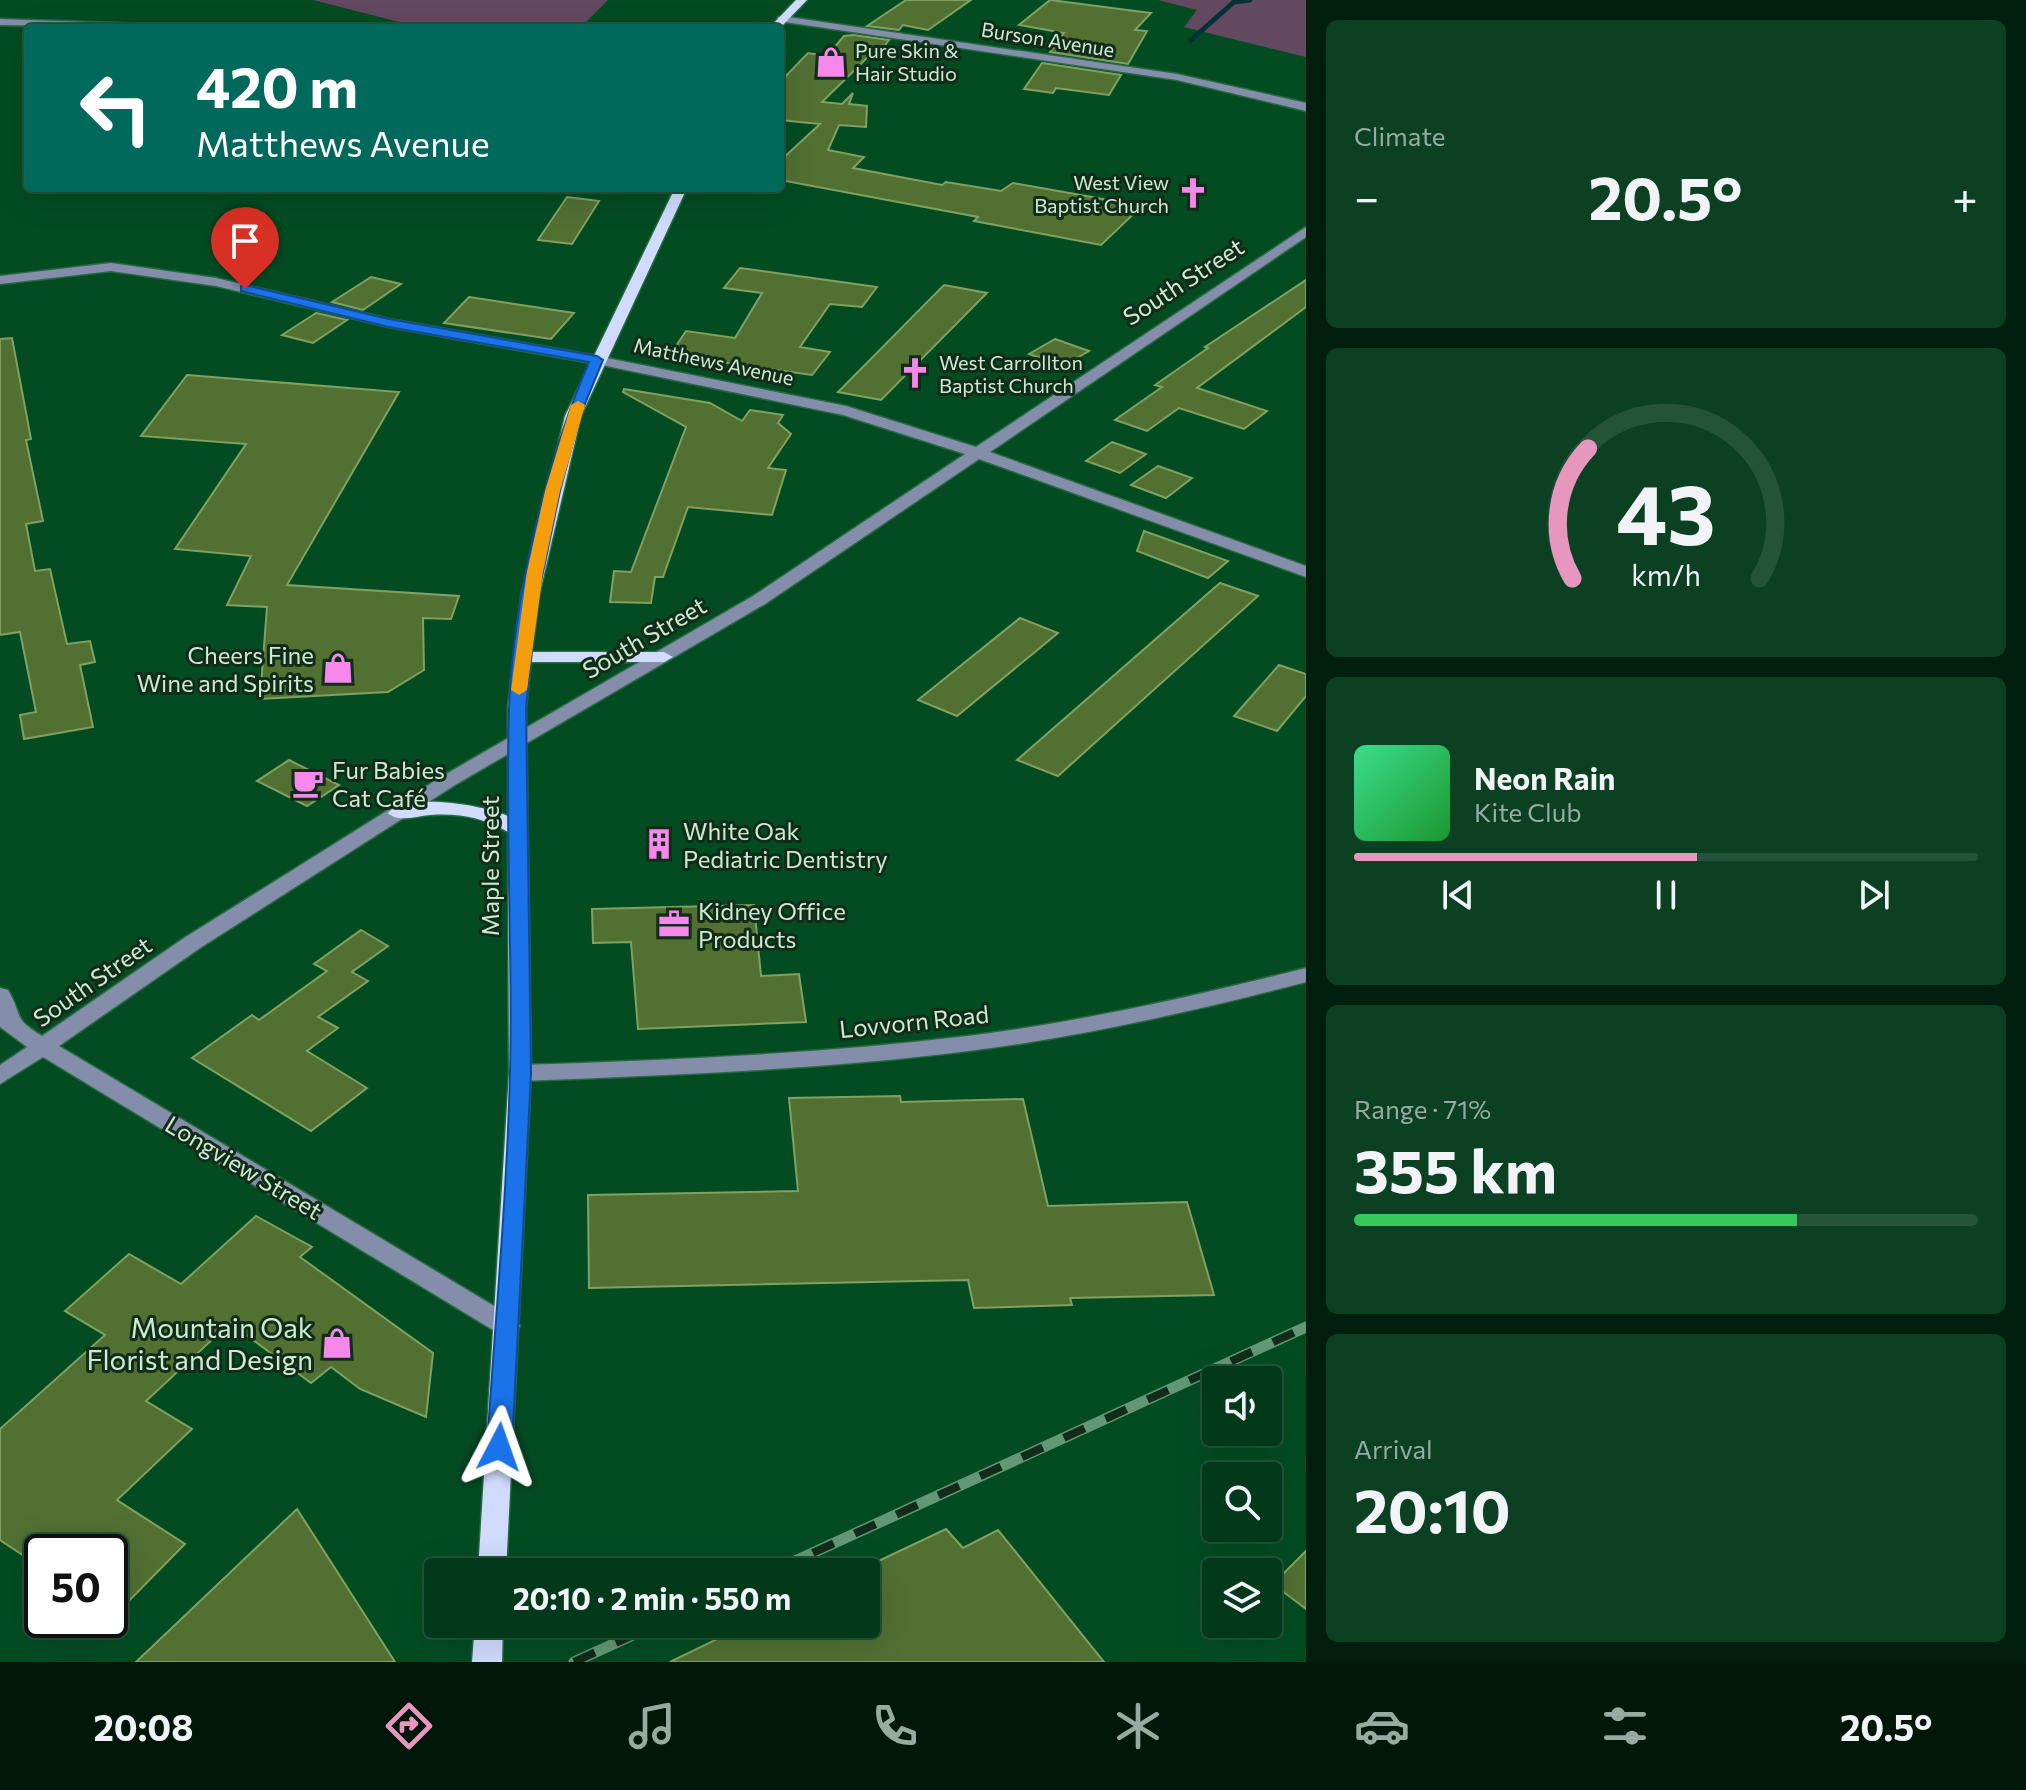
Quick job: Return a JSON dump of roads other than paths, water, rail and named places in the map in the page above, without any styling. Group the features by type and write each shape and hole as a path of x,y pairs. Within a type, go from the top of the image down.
{"main road":[{"path":"778,23 802,0"},
{"name":"Maple Street","path":"493,1558 520,1073 517,707 530,596 573,416 679,192"},
{"path":"523,657 664,657"},
{"path":"398,813 466,807 501,818 518,829"},
{"path":"487,1662 488,1638"}],"street":[{"path":"0,22 58,24"},
{"name":"Burson Avenue","path":"778,23 1177,77 1306,107"},
{"name":"South Street","path":"0,1076 192,943 398,813 518,739 759,600 1306,231"},
{"name":"Matthews Avenue","path":"0,280 111,267 216,282 389,323 597,360 846,411 976,452 1298,569"},
{"path":"1298,569 1306,553"},
{"name":"Lovvorn Road","path":"520,1073 697,1067 920,1049 1059,1030 1186,1006 1306,975"},
{"name":"Longview Street","path":"0,995 11,1027 507,1326"}],"waterway":[{"path":"1191,40 1234,2 1250,0"}],"railway":[{"path":"802,1558 1306,1327"},
{"path":"574,1662 626,1638"}],"place":[{"name":"Pure Skin & Hair Studio","path":"831,62"},
{"name":"West View Baptist Church","path":"1193,193"},
{"name":"West Carrollton Baptist Church","path":"915,373"},
{"name":"Cheers Fine Wine and Spirits","path":"338,668"},
{"name":"Fur Babies Cat Café","path":"308,783"},
{"name":"White Oak Pediatric Dentistry","path":"659,844"},
{"name":"Kidney Office Products","path":"674,924"},
{"name":"Mountain Oak Florist and Design","path":"337,1343"}]}
